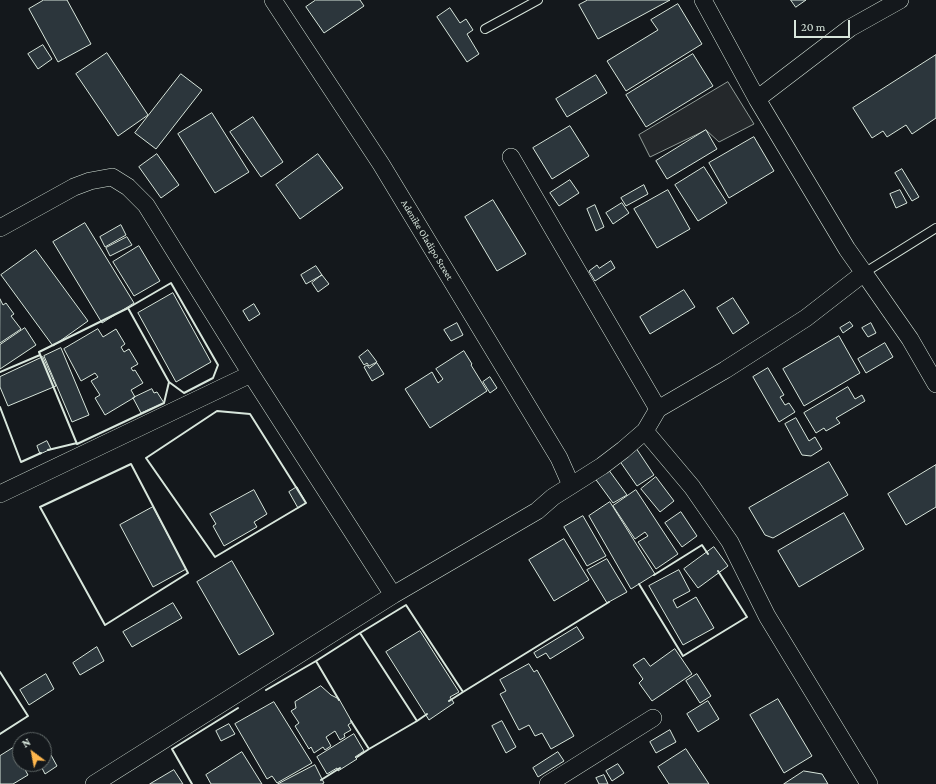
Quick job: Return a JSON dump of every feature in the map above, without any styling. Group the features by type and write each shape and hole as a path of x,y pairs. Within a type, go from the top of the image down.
{"street":[{"name":"Adenike Oladipo Street","path":"274,0 381,164 559,458 571,486"},
{"path":"703,0 757,99 847,249 910,339 936,384"},
{"path":"757,99 850,28 900,0"},
{"path":"511,157 658,409"},
{"path":"0,228 74,187 90,181 112,177 128,187 146,205 251,374 393,595"},
{"path":"94,784 393,595 537,511 553,496 602,466 645,431 658,409 724,370 806,318 864,273"},
{"path":"0,494 251,374"},
{"path":"645,431 692,486 730,542 767,616 869,784"},
{"path":"548,784 653,718"}],"lane":[{"path":"485,29 538,0"},
{"path":"864,273 936,228"}],"shaded area":[{"path":"728,82 754,124 719,142 706,130 650,157 639,135"}],"building":[{"path":"44,0 67,0 91,44 58,62 29,9"},
{"path":"316,0 360,0 364,6 324,33 306,7"},
{"path":"588,0 670,0 598,39 579,5"},
{"path":"791,0 806,0 796,7"},
{"path":"678,4 702,44 626,91 607,61 658,30 651,20"},
{"path":"450,8 460,23 466,19 473,30 467,34 479,54 467,62 437,17"},
{"path":"43,45 52,59 38,69 28,54"},
{"path":"107,53 148,115 118,136 76,74"},
{"path":"693,54 713,86 646,127 626,95"},
{"path":"936,55 936,118 912,134 906,125 887,137 883,131 872,138 853,108"},
{"path":"181,74 202,90 156,149 135,133"},
{"path":"596,75 607,93 567,117 556,99"},
{"path":"212,113 249,172 215,193 178,134"},
{"path":"253,117 283,162 261,177 230,132"},
{"path":"570,126 589,156 552,179 533,148"},
{"path":"706,130 717,149 667,179 656,161"},
{"path":"754,137 774,171 729,198 709,163"},
{"path":"157,154 179,185 161,198 139,167"},
{"path":"318,154 343,188 300,219 276,185"},
{"path":"704,167 727,203 698,221 675,185"},
{"path":"902,169 919,197 912,201 895,173"},
{"path":"570,180 579,193 559,206 550,193"},
{"path":"644,185 648,194 626,206 621,198"},
{"path":"668,190 690,229 657,248 634,209"},
{"path":"900,190 907,203 896,208 890,194"},
{"path":"493,200 526,254 497,271 465,217"},
{"path":"622,203 629,213 613,224 606,213"},
{"path":"595,205 604,227 596,231 587,209"},
{"path":"85,223 134,303 102,323 53,242"},
{"path":"121,225 126,235 105,247 100,237"},
{"path":"127,237 132,245 110,256 106,248"},
{"path":"139,246 160,281 134,296 113,262"},
{"path":"36,250 88,321 53,346 1,275"},
{"path":"611,261 615,268 595,281 589,271 597,265 599,268"},
{"path":"316,266 322,275 306,284 301,275"},
{"path":"322,275 329,284 318,292 312,283"},
{"path":"684,290 695,307 650,334 640,317"},
{"path":"173,293 211,362 176,382 138,313"},
{"path":"733,298 749,323 733,334 717,308"},
{"path":"0,299 3,305 6,303 14,314 11,316 21,329 0,343"},
{"path":"254,304 260,314 249,321 243,311"},
{"path":"850,322 853,326 843,333 840,328"},
{"path":"457,323 463,335 451,341 444,330"},
{"path":"871,323 876,333 868,337 862,328"},
{"path":"25,328 36,345 0,369 0,345"},
{"path":"98,329 103,337 116,329 125,344 121,347 124,352 129,349 138,364 131,368 133,371 135,370 143,383 131,390 135,397 105,415 95,398 100,395 91,381 98,377 95,373 81,381 64,349"},
{"path":"839,336 860,373 804,406 783,369"},
{"path":"885,343 893,357 866,373 858,359"},
{"path":"61,348 89,415 72,422 44,356"},
{"path":"368,350 377,362 369,366 367,363 364,365 359,357"},
{"path":"464,351 487,391 430,428 405,389 432,372 438,383 443,379 436,369"},
{"path":"43,357 56,386 8,406 0,387 0,377"},
{"path":"377,363 384,374 372,381 364,367 367,365 369,368"},
{"path":"768,368 784,395 780,397 785,405 789,403 795,412 779,422 753,377"},
{"path":"490,377 497,388 490,393 483,382"},
{"path":"848,387 855,399 862,395 865,401 836,418 840,423 826,431 824,428 816,433 804,413"},
{"path":"152,389 154,393 157,392 164,403 141,413 133,398"},
{"path":"796,418 809,441 815,437 822,449 811,456 802,455 785,424"},
{"path":"47,441 51,449 40,454 37,446"},
{"path":"636,448 654,475 637,486 619,460"},
{"path":"829,462 848,495 773,538 765,535 749,508"},
{"path":"936,465 936,507 906,525 888,494"},
{"path":"608,469 627,495 613,503 594,477"},
{"path":"656,477 674,501 660,512 641,489"},
{"path":"297,487 306,503 298,508 289,492"},
{"path":"254,490 267,514 254,522 257,527 224,546 213,526 216,524 210,514"},
{"path":"636,490 678,554 656,569 638,542 648,536 645,532 635,539 613,506"},
{"path":"610,502 655,574 631,589 589,516"},
{"path":"153,507 186,569 153,587 120,525"},
{"path":"681,512 697,536 682,547 665,523"},
{"path":"844,513 864,549 799,587 778,551"},
{"path":"583,516 606,556 587,566 564,527"},
{"path":"564,539 589,580 554,601 529,560"},
{"path":"714,547 728,566 698,588 684,569"},
{"path":"607,559 627,592 607,603 587,570"},
{"path":"232,561 274,634 239,655 197,582"},
{"path":"679,570 690,591 673,600 677,608 696,597 714,628 683,645 649,586"},
{"path":"173,603 182,618 132,647 123,632"},
{"path":"577,627 584,638 550,659 546,653 537,658 534,653"},
{"path":"420,631 459,692 450,697 454,703 429,720 386,652"},
{"path":"97,647 104,661 80,675 73,663"},
{"path":"675,649 692,674 652,701 639,683 643,679 633,665 644,658 650,666"},
{"path":"529,664 534,672 537,670 574,736 551,749 542,733 535,736 529,725 519,730 500,694 506,691 500,680"},
{"path":"46,674 54,689 29,705 20,690"},
{"path":"697,674 711,696 700,703 686,681"},
{"path":"321,686 331,695 339,699 352,722 348,725 351,730 344,734 345,737 340,740 335,731 326,737 331,746 325,750 323,747 314,753 311,747 309,749 295,726 299,723 291,711 296,708 295,702"},
{"path":"778,699 812,756 784,773 750,715"},
{"path":"708,701 719,719 698,732 687,714"},
{"path":"274,702 312,763 277,783 272,776 267,779 235,724"},
{"path":"502,721 516,747 506,753 492,726"},
{"path":"229,724 235,734 221,741 216,731"},
{"path":"670,730 676,742 656,753 650,742"},
{"path":"354,734 364,751 355,757 357,759 338,771 337,768 327,774 317,757"},
{"path":"12,749 12,772 26,772 28,775 13,784 0,784 0,756"},
{"path":"686,749 709,784 669,784 658,767"},
{"path":"242,752 262,784 211,784 206,775"},
{"path":"558,752 564,761 538,777 533,768"},
{"path":"52,757 57,766 52,769"},
{"path":"618,764 624,773 612,781 606,771"},
{"path":"315,765 324,783 278,784"},
{"path":"174,770 183,784 150,784"},
{"path":"804,771 822,774 828,784 784,784"},
{"path":"604,775 608,784 599,784 596,778"}],"wall":[{"path":"171,283 218,365 213,378 184,393 169,382 128,308 171,283"},
{"path":"128,308 169,382 164,403 77,444 39,352 128,308"},
{"path":"0,372 40,355"},
{"path":"0,407 21,462 41,453"},
{"path":"217,411 250,414 306,503 215,557 146,458 217,411"},
{"path":"48,450 77,443"},
{"path":"131,464 188,573 105,625 40,507 131,464"},
{"path":"654,575 702,545 708,554"},
{"path":"639,584 683,656 747,617 718,571"},
{"path":"463,692 609,602"},
{"path":"360,633 406,605 463,692 449,701"},
{"path":"316,661 360,633 417,721 369,749"},
{"path":"266,690 316,661 339,700"},
{"path":"0,672 28,716 0,734"},
{"path":"192,784 172,749 238,708"},
{"path":"417,721 427,714"},
{"path":"351,721 369,749 357,757"},
{"path":"321,780 340,768"}]}
